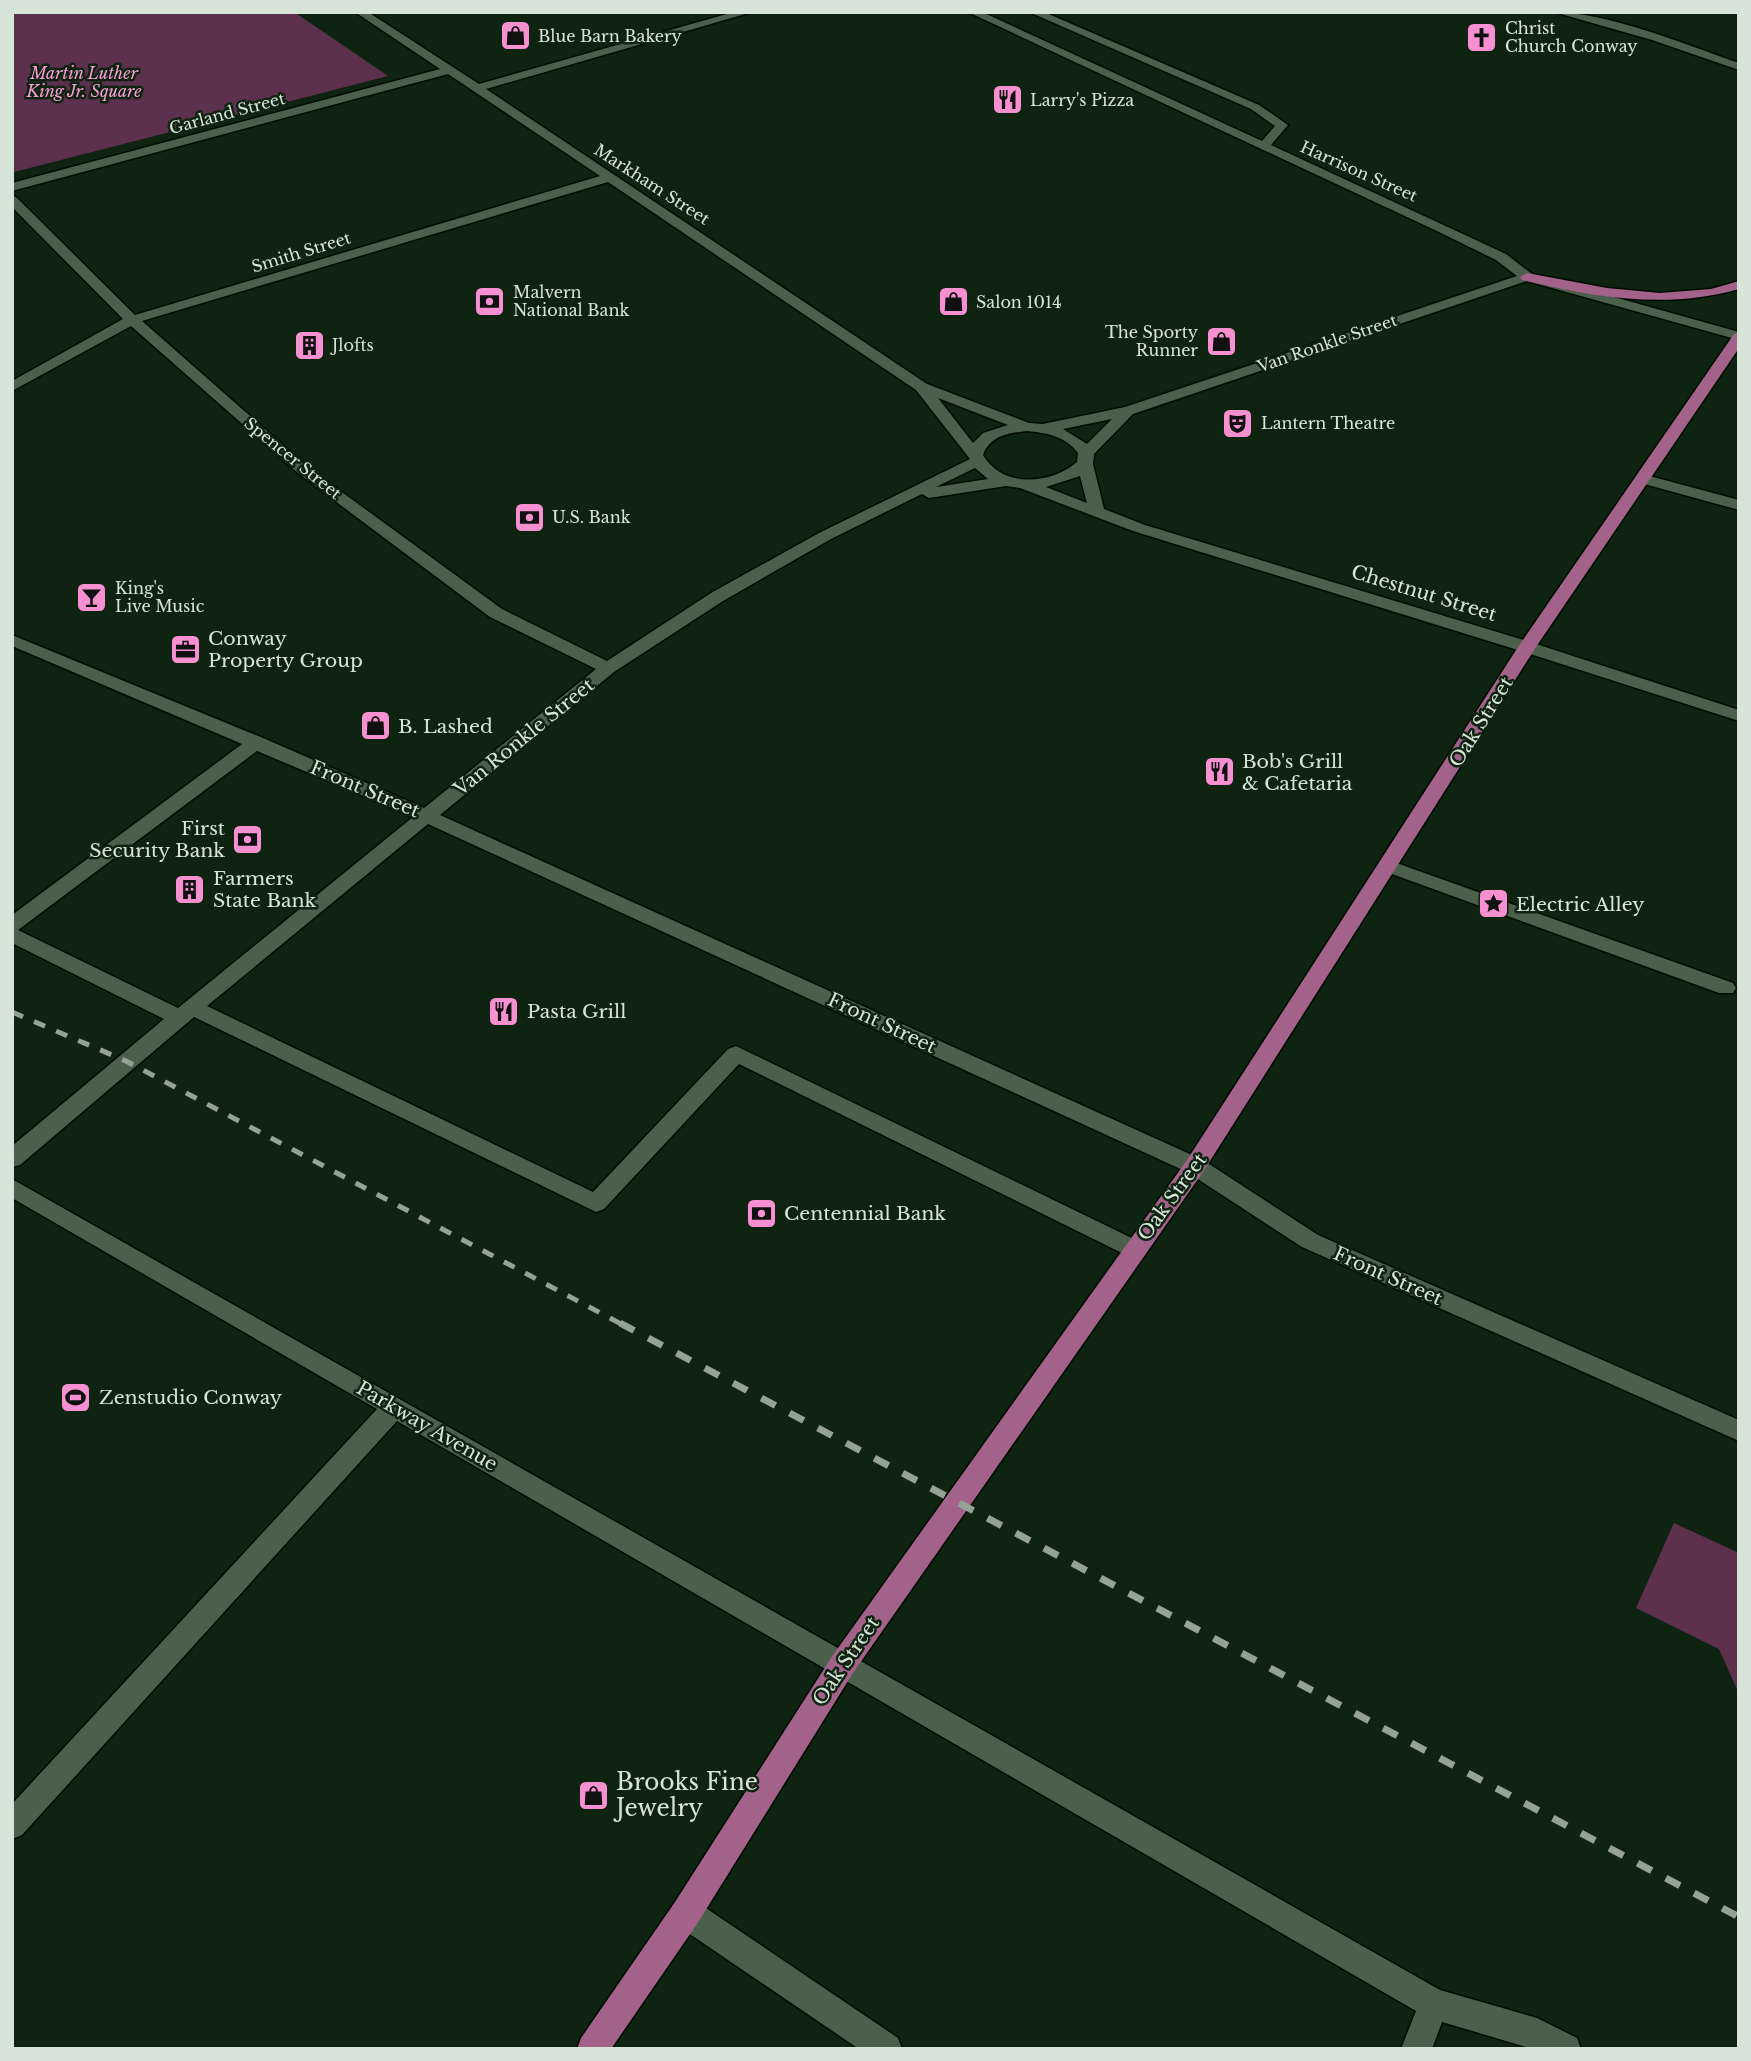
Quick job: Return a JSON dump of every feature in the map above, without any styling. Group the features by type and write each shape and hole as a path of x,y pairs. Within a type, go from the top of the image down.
{"main road":[{"path":"1527,277 1636,298 1698,296 1739,285"},
{"name":"Oak Street","path":"592,2049 685,1913 843,1664 1195,1166 1527,647 1739,336"}],"street":[{"name":"Markham Street","path":"360,12 922,387 1027,427"},
{"path":"477,88 747,12"},
{"name":"Harrison Street","path":"973,12 1501,257 1527,277 1739,336"},
{"path":"1034,12 1255,107 1282,125 1263,147"},
{"path":"1559,12 1656,38 1739,67"},
{"name":"Garland Street","path":"12,187 449,70"},
{"name":"Smith Street","path":"12,387 132,320 611,177"},
{"name":"Spencer Street","path":"12,200 132,320 304,471 496,613 608,668"},
{"name":"Van Ronkle Street","path":"1044,428 1128,411 1527,277"},
{"name":"Markham Street","path":"922,387 993,476 1014,482"},
{"name":"Van Ronkle Street","path":"906,497 1014,482 1054,482 1068,478 1128,411"},
{"path":"1027,427 1044,428 1072,437 1085,458 1097,511"},
{"name":"Van Ronkle Street","path":"12,1159 186,1012 608,668 717,597 825,536 906,497 976,458 977,446 985,438 1003,430 1027,427"},
{"path":"1642,480 1739,505"},
{"name":"Chestnut Street","path":"1014,482 1139,528 1527,647 1739,716"},
{"name":"Front Street","path":"12,639 426,816 1195,1166 1310,1241 1739,1431"},
{"path":"12,925 257,742"},
{"path":"1388,866 1726,988"},
{"path":"12,935 186,1012 596,1203 736,1054 1134,1249"},
{"name":"Parkway Avenue","path":"12,1187 1434,2004 1537,2034 1566,2049"},
{"path":"12,1825 394,1407"},
{"path":"685,1913 887,2049"},
{"path":"1416,2049 1434,2004"}],"green space":[{"name":"Martin Luther King Jr. Square","path":"294,12 388,76 14,172 12,170 12,13"},
{"path":"1674,1523 1739,1553 1739,1694 1719,1649 1636,1608"}],"railway":[{"path":"12,1012 126,1061 623,1325"},
{"path":"620,1323 1739,1917"}],"place":[{"name":"Blue Barn Bakery","path":"515,36"},
{"name":"Christ Church Conway","path":"1482,37"},
{"name":"Larry's Pizza","path":"1007,100"},
{"name":"Malvern National Bank","path":"490,301"},
{"name":"Salon 1014","path":"953,302"},
{"name":"The Sporty Runner","path":"1221,341"},
{"name":"Jlofts","path":"309,345"},
{"name":"Lantern Theatre","path":"1238,423"},
{"name":"U.S. Bank","path":"529,517"},
{"name":"King's Live Music","path":"92,597"},
{"name":"Conway Property Group","path":"185,649"},
{"name":"B. Lashed","path":"375,726"},
{"name":"Bob's Grill & Cafetaria","path":"1219,772"},
{"name":"First Security Bank","path":"248,839"},
{"name":"Farmers State Bank","path":"190,889"},
{"name":"Electric Alley","path":"1493,904"},
{"name":"Pasta Grill","path":"504,1011"},
{"name":"Centennial Bank","path":"761,1213"},
{"name":"Zenstudio Conway","path":"76,1397"},
{"name":"Brooks Fine Jewelry","path":"593,1795"}]}
